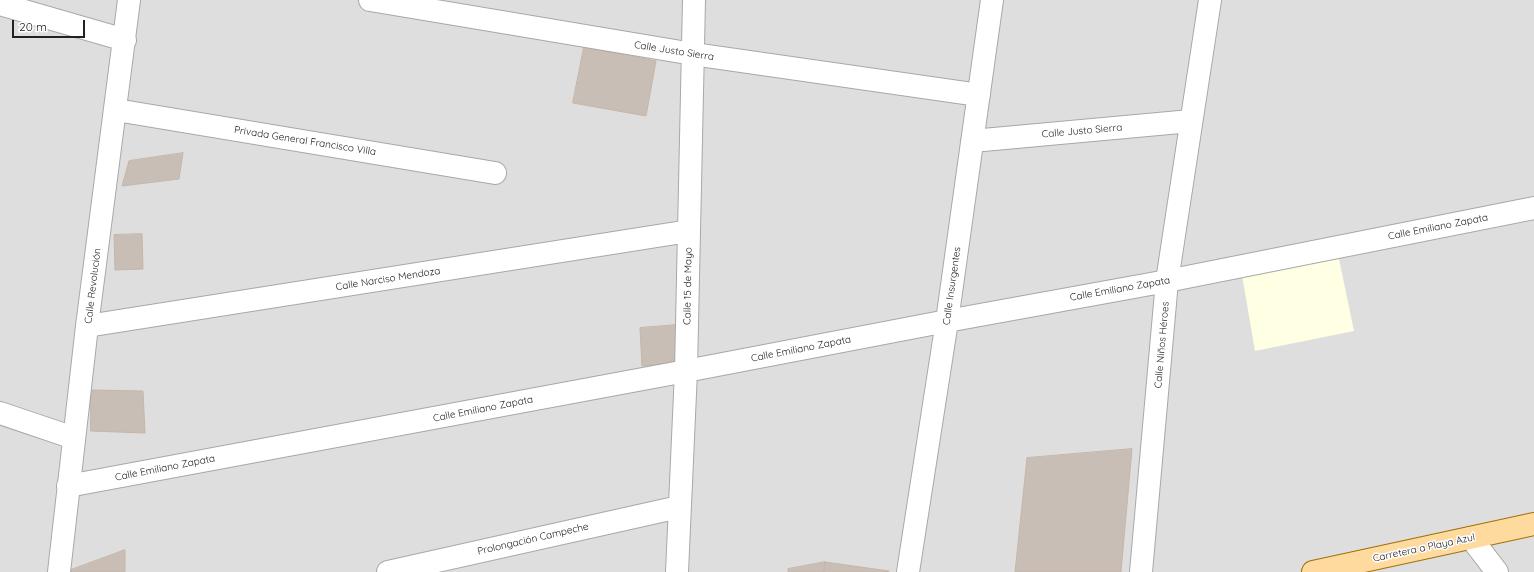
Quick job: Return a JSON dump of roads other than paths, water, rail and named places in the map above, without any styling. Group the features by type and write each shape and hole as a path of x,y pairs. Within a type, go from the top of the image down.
{"main road":[{"name":"Carretera a Playa Azul","path":"1313,572 1534,524"}],"street":[{"name":"Calle Revolución","path":"59,572 87,326 129,0"},
{"name":"Calle Justo Sierra","path":"370,0 693,54 979,95"},
{"name":"Calle 15 de Mayo","path":"677,572 686,371 694,0"},
{"name":"Calle Insurgentes","path":"908,572 947,320 992,0"},
{"name":"Calle Niños Héroes","path":"1141,572 1167,281 1210,0"},
{"path":"0,4 125,40"},
{"name":"Privada General Francisco Villa","path":"116,110 494,173"},
{"name":"Calle Justo Sierra","path":"972,141 1191,121"},
{"name":"Calle Emiliano Zapata","path":"68,486 686,371 947,320 1167,281 1534,208"},
{"name":"Calle Narciso Mendoza","path":"87,326 688,231"},
{"path":"0,413 74,438"},
{"name":"Prolongación Campeche","path":"388,572 679,507"},
{"path":"1470,538 1497,572"}]}
